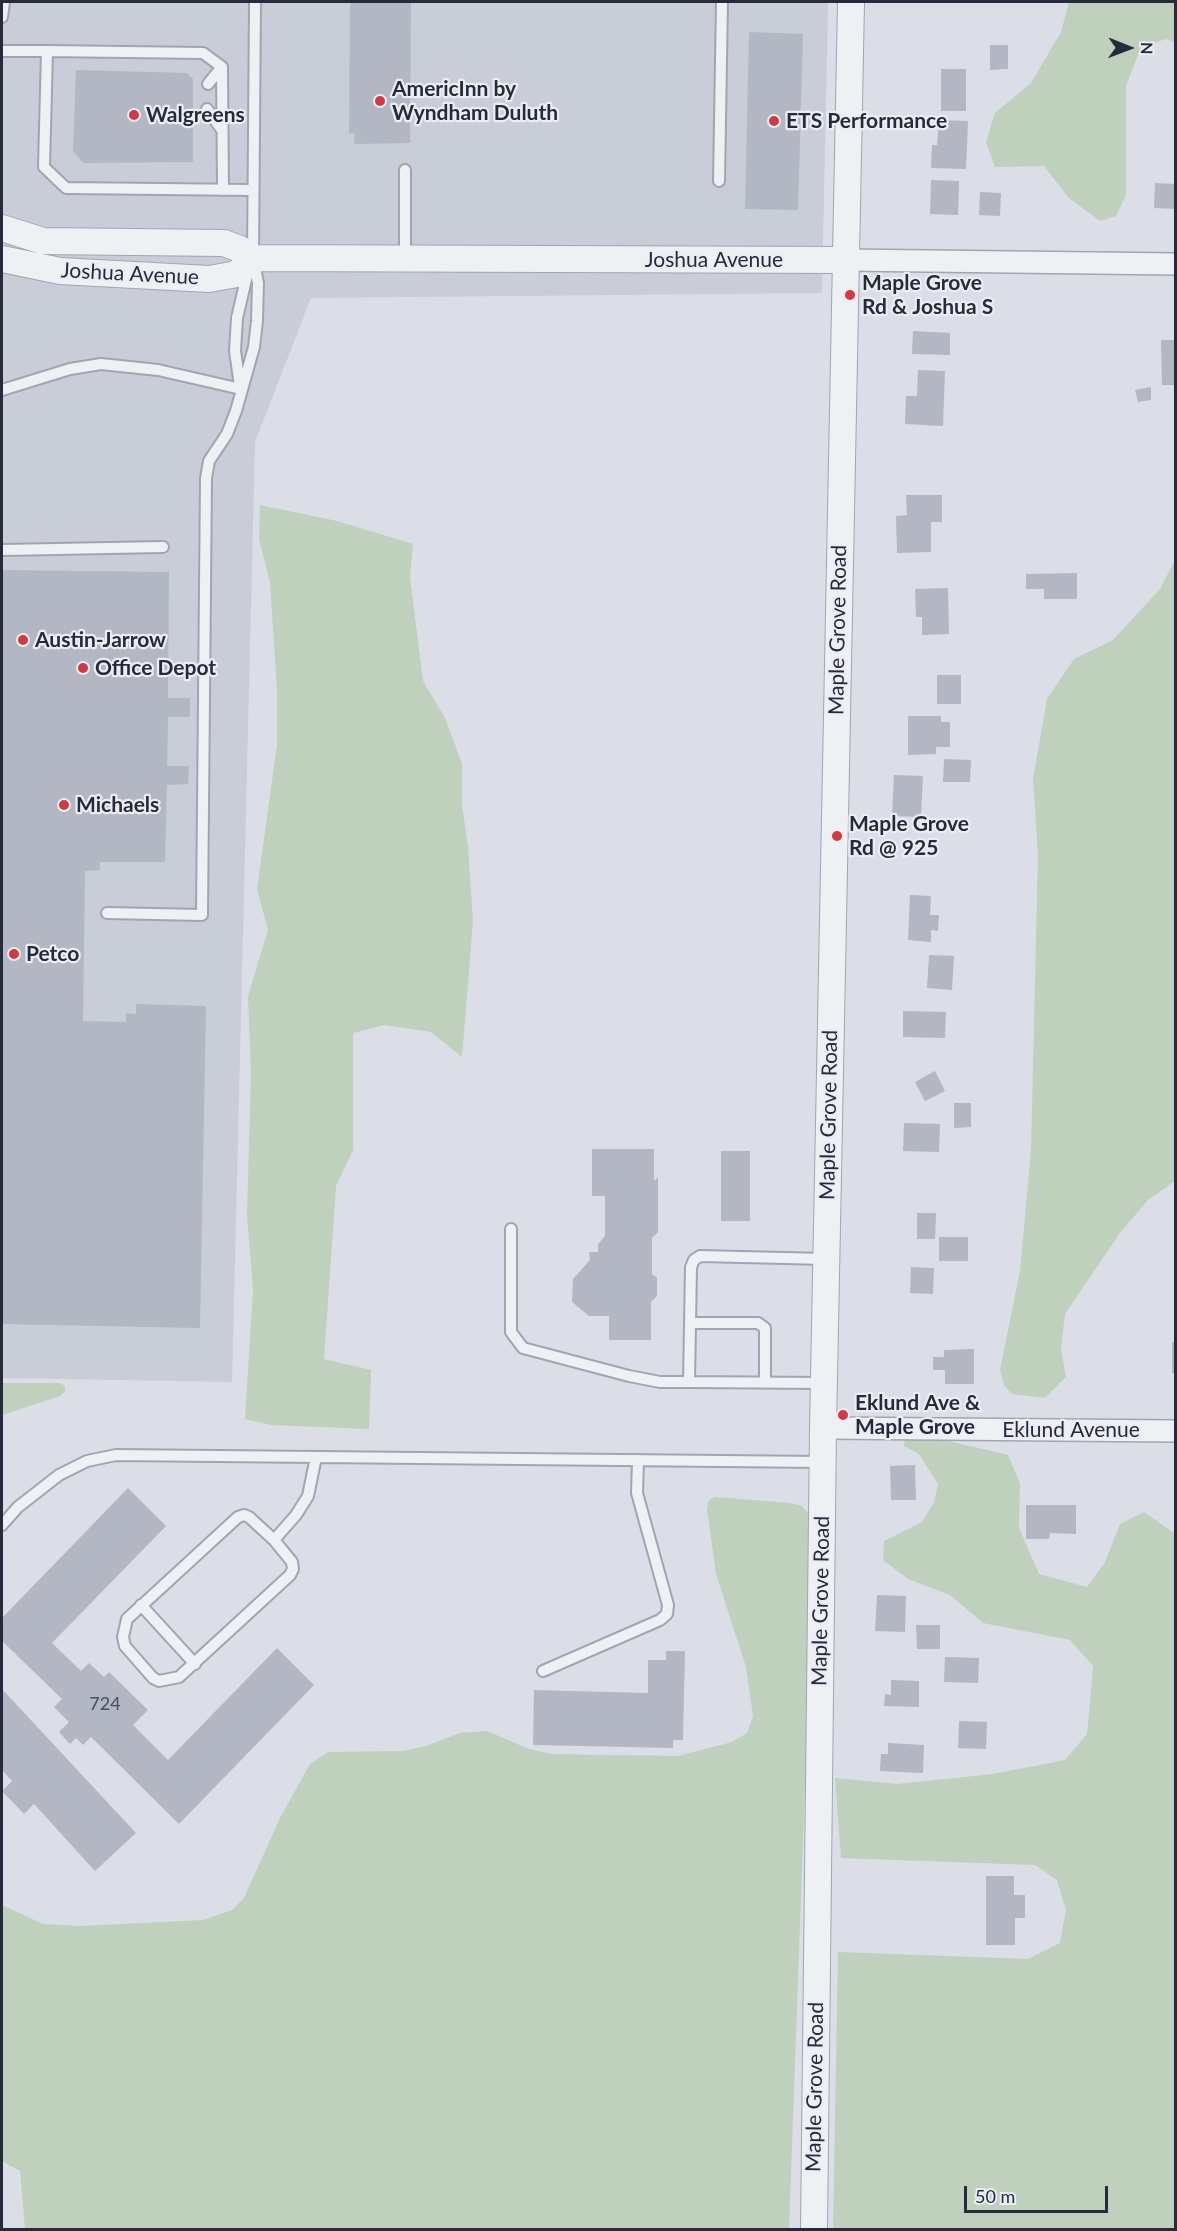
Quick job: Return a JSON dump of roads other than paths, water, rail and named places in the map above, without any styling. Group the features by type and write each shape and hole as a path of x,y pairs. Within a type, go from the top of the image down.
{"street":[{"name":"Maple Grove Road","path":"814,2229 823,1383 851,2"},
{"name":"Joshua Avenue","path":"2,228 43,241 224,243 240,249 253,258 846,260 1176,264"},
{"name":"Joshua Avenue","path":"2,260 60,271 209,279 237,274 253,258"},
{"name":"Eklund Avenue","path":"823,1428 1176,1431"}],"lane":[{"path":"2,17 4,2"},
{"path":"107,914 202,915 206,478 209,461 232,423 252,354 256,321 258,283 253,258 255,2"},
{"path":"719,181 722,2"},
{"path":"2,51 203,53 222,67"},
{"path":"47,51 44,167 66,188 253,190"},
{"path":"222,67 224,190"},
{"path":"208,84 222,67"},
{"path":"207,109 222,130"},
{"path":"405,170 405,260"},
{"path":"241,389 236,359 237,318 243,286 253,258"},
{"path":"2,390 70,369 100,364 158,370 241,389"},
{"path":"2,550 163,547"},
{"path":"511,1229 511,1332 523,1348 660,1382 823,1383"},
{"path":"689,1382 691,1267 694,1260 700,1256 826,1259"},
{"path":"690,1323 758,1323 765,1328 765,1382"},
{"path":"2,1525 18,1507 59,1475 87,1461 116,1455 822,1462"},
{"path":"274,1540 296,1515 308,1496 316,1457"},
{"path":"543,1671 660,1620 667,1614 668,1605 637,1493 638,1460"},
{"path":"244,1515 249,1517 274,1540 292,1562 293,1569 290,1575 179,1677 166,1681 153,1678 129,1652 123,1636 127,1619 238,1517 244,1515"},
{"path":"141,1605 195,1664"}],"place":[{"name":"AmericInn by Wyndham Duluth","path":"380,101"},
{"name":"Walgreens","path":"134,115"},
{"name":"ETS Performance","path":"774,121"},
{"name":"Maple Grove Rd & Joshua S","path":"850,295"},
{"name":"Austin-Jarrow","path":"23,640"},
{"name":"Office Depot","path":"83,668"},
{"name":"Michaels","path":"64,805"},
{"name":"Maple Grove Rd @ 925","path":"837,836"},
{"name":"Petco","path":"14,954"},
{"name":"Eklund Ave & Maple Grove","path":"843,1415"}]}
